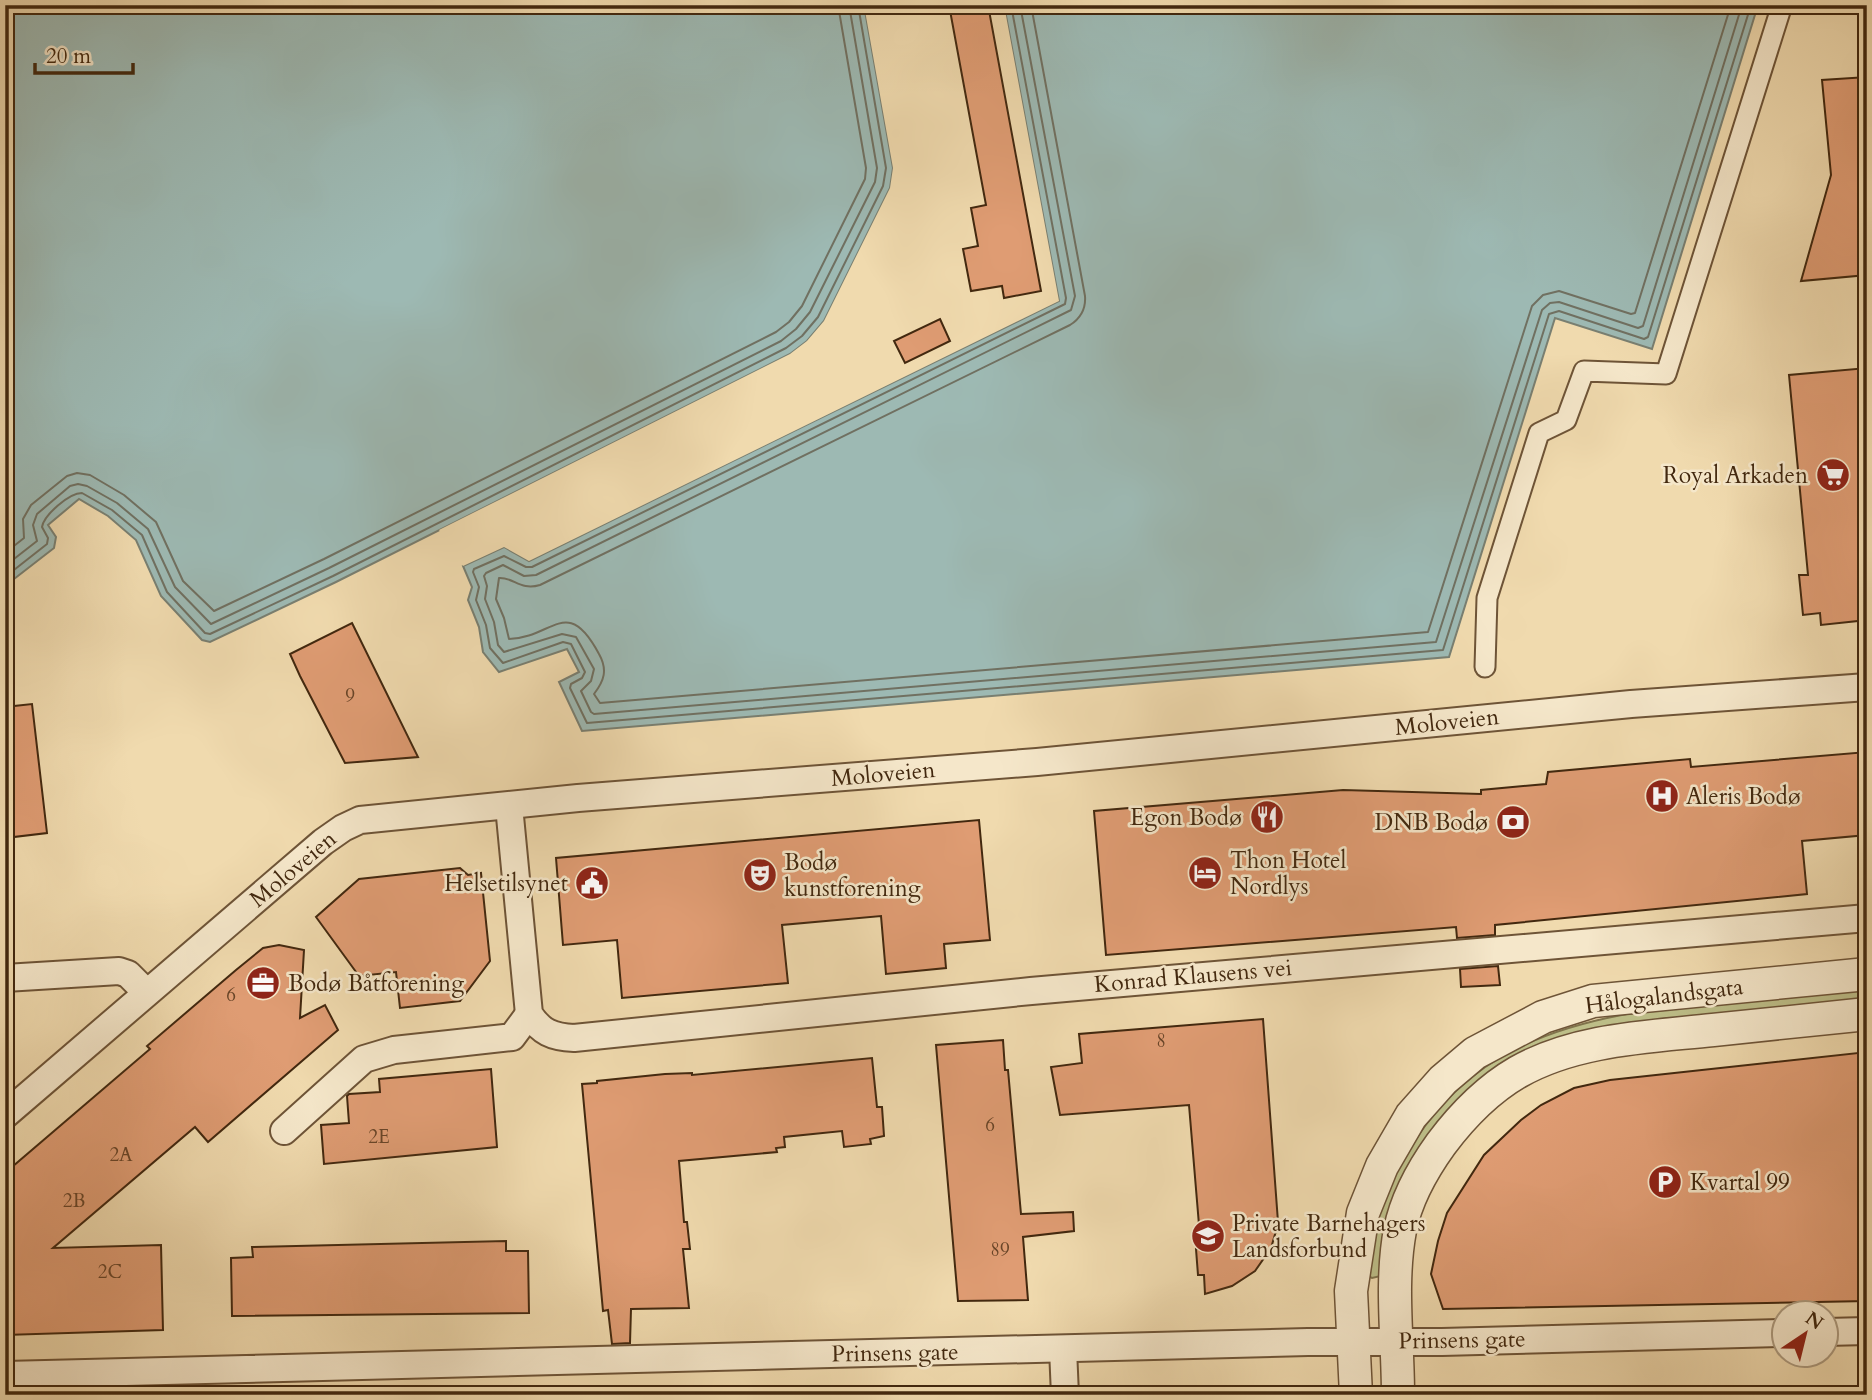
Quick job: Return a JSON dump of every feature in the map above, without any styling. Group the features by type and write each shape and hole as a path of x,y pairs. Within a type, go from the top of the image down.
{"street":[{"path":"1485,667 1487,598 1539,433 1566,419 1584,371 1665,374 1782,5"},
{"name":"Moloveien","path":"5,1115 323,842 360,820 388,815 1037,762 1631,704 1867,687"},
{"path":"284,1131 364,1059 394,1050 512,1037 529,1014 509,806"},
{"name":"Konrad Klausens vei","path":"529,1014 538,1027 554,1037 573,1038 1031,990 1867,918"},
{"path":"5,978 118,971 128,974 146,992"},
{"name":"Hålogalandsgata","path":"1356,1395 1353,1278 1363,1213 1382,1166 1411,1116 1443,1080 1475,1053 1543,1017 1593,1001 1867,974"},
{"name":"Hålogalandsgata","path":"1398,1395 1396,1269 1400,1229 1408,1203 1431,1157 1453,1128 1486,1094 1541,1060 1618,1040 1867,1014"},
{"path":"1840,1332 1867,1331"},
{"name":"Prinsens gate","path":"5,1375 1770,1333"},
{"path":"1063,1349 1065,1395"}],"green space":[{"path":"1867,988 1867,1003 1707,1020 1467,1097 1381,1276 1368,1276 1377,1218 1406,1155 1426,1124 1448,1098 1472,1076 1499,1058 1558,1031 1627,1014"}],"water":[{"path":"5,5 864,5 893,168 890,188 824,321 807,341 790,354 336,582 210,642 202,640 161,596 136,540 108,516 79,499 48,525 56,537 54,548 5,586"},
{"path":"1004,5 1758,5 1652,349 1555,318 1449,657 582,731 559,682 579,672 567,649 499,672 483,652 479,627 468,600 472,587 463,566 504,547 529,561 1059,301"}],"pier":[{"path":"864,5 868,5 896,169 893,189 826,323 809,343 791,357 441,533 439,530 790,354 807,341 824,321 890,188 893,168"},
{"path":"1004,5 1059,301 529,561 504,547 463,566 461,563 504,544 529,557 1056,299 1000,6"}],"building":[{"path":"949,5 988,5 1041,291 1004,298 1002,286 971,291 963,249 978,246 971,208 986,205"},
{"path":"1867,77 1867,275 1801,281 1831,175 1822,80"},
{"path":"940,319 950,341 905,363 894,341"},
{"name":"Royal Arkaden","path":"1867,368 1867,620 1821,625 1820,613 1803,615 1799,575 1808,575 1789,375"},
{"path":"352,623 418,757 345,763 300,676 290,654"},
{"path":"32,704 47,833 5,838 5,707"},
{"path":"1867,752 1867,835 1802,841 1807,894 1495,925 1495,935 1457,938 1456,927 1106,955 1094,811 1343,790 1481,794 1481,790 1546,784 1548,772 1690,759 1691,767"},
{"path":"979,820 990,940 944,944 946,968 886,974 881,916 782,925 788,983 622,998 617,940 563,945 556,858"},
{"path":"460,868 468,875 481,873 490,961 460,1001 400,1008 396,972 359,976 316,917 359,879"},
{"path":"279,945 304,950 300,1018 325,1005 338,1030 208,1142 195,1127 53,1248 161,1245 163,1330 5,1335 5,1173 150,1049 147,1046 236,970 263,948"},
{"path":"1498,966 1500,985 1461,987 1460,969"},
{"path":"1263,1019 1278,1222 1271,1248 1255,1271 1232,1286 1205,1294 1204,1275 1198,1275 1196,1249 1201,1249 1189,1105 1060,1115 1051,1067 1082,1063 1079,1034"},
{"path":"1003,1040 1021,1214 1073,1212 1074,1231 1023,1237 1028,1300 958,1301 936,1045"},
{"name":"Kvartal 99","path":"1867,1052 1867,1301 1840,1302 1840,1298 1770,1298 1770,1303 1443,1309 1431,1274 1438,1241 1447,1213 1484,1155 1541,1105 1574,1088 1610,1080"},
{"path":"872,1058 877,1107 882,1107 884,1136 870,1139 871,1144 844,1147 842,1131 784,1137 785,1147 776,1148 777,1152 679,1161 684,1222 687,1222 690,1249 683,1249 689,1308 631,1309 630,1343 612,1344 608,1310 603,1311 582,1084 665,1074 692,1075"},
{"path":"491,1069 497,1147 324,1164 321,1125 349,1123 349,1094 380,1092 379,1079"},
{"path":"506,1241 506,1251 528,1251 529,1313 232,1316 231,1258 253,1257 252,1247"}],"place":[{"name":"Royal Arkaden","path":"1833,475"},
{"name":"Aleris Bodø","path":"1662,796"},
{"name":"Egon Bodø","path":"1267,817"},
{"name":"DNB Bodø","path":"1513,822"},
{"name":"Thon Hotel Nordlys","path":"1205,873"},
{"name":"Bodø kunstforening","path":"760,875"},
{"name":"Helsetilsynet","path":"592,883"},
{"name":"Bodø Båtforening","path":"263,983"},
{"name":"Kvartal 99","path":"1665,1182"},
{"name":"Private Barnehagers Landsforbund","path":"1208,1236"}]}
